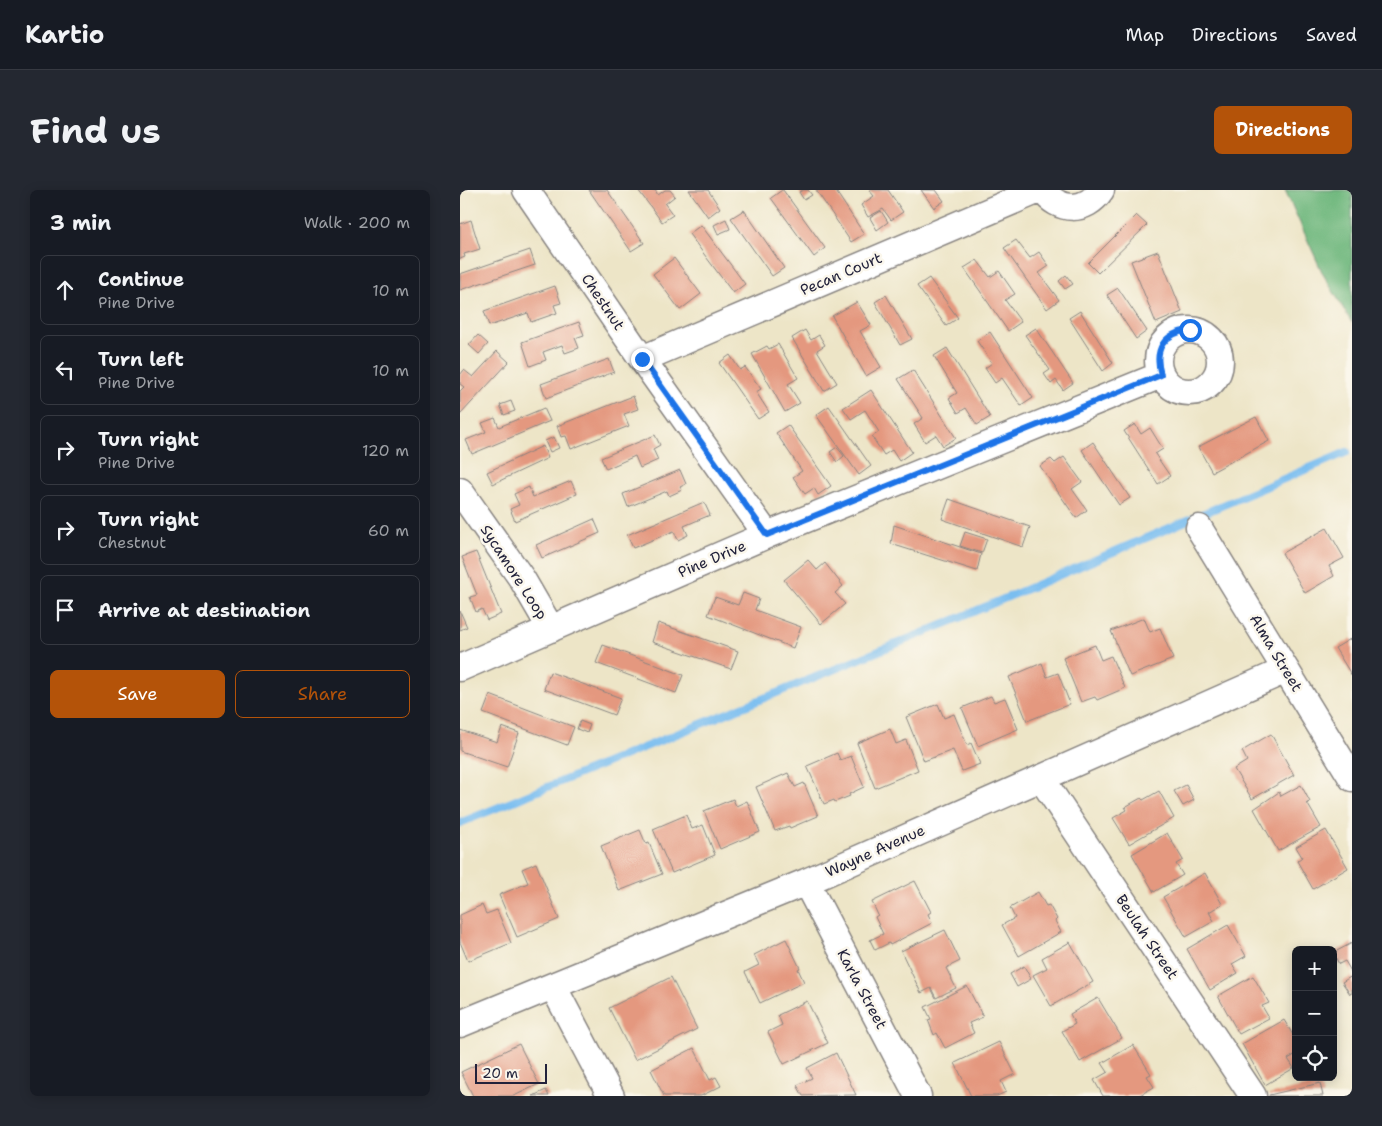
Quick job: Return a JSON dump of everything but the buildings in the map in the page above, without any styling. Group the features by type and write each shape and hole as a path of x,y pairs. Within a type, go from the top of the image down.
{"street":[{"name":"Chestnut","path":"526,190 642,359 767,535"},
{"name":"Pecan Court","path":"642,359 1041,190 1056,203 1066,207 1086,204 1094,199 1101,190"},
{"name":"Pine Drive","path":"460,668 767,535 1161,375"},
{"name":"Sycamore Loop","path":"460,490 522,579 551,629"},
{"name":"Alma Street","path":"1199,528 1352,778"},
{"name":"Wayne Avenue","path":"460,1024 806,882 1286,670"},
{"name":"Beulah Street","path":"1041,778 1253,1096"},
{"name":"Karla Street","path":"806,882 918,1096"},
{"path":"553,986 611,1096"}],"green space":[{"path":"1285,190 1352,190 1352,323 1323,274"}],"waterway":[{"path":"460,823 952,621 1347,452"}],"route":[{"path":"642,359 767,535 1161,375 1158,354 1162,344 1170,336 1180,331 1190,330"}]}
